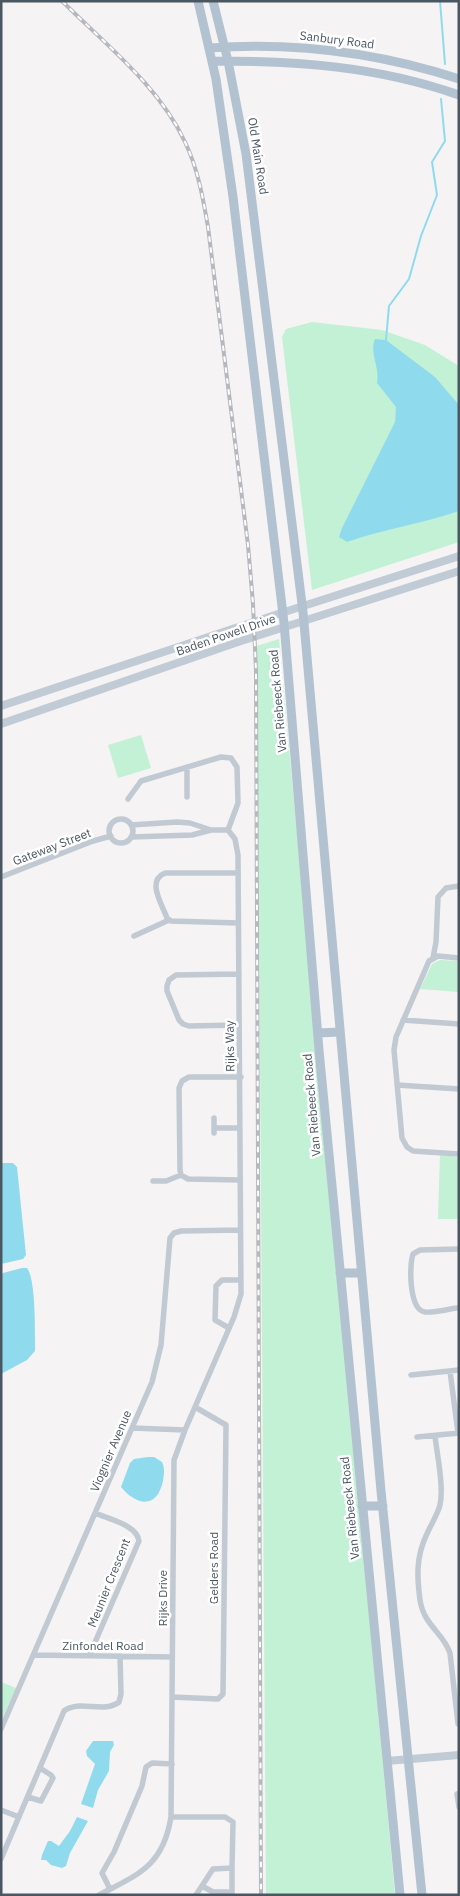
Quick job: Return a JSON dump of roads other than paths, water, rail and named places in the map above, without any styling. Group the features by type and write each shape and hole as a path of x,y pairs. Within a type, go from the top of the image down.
{"main road":[{"path":"198,1 212,61"},
{"name":"Old Main Road","path":"212,1 228,61 246,154 267,317 303,612 340,1032"},
{"name":"Sanbury Road","path":"209,48 273,47 333,51 399,62 459,79"},
{"name":"Sanbury Road","path":"212,61 302,63 349,68 396,77 459,95"},
{"name":"Van Riebeeck Road","path":"212,61 233,196 284,624 318,1033 400,1895"},
{"name":"Baden Powell Drive","path":"1,706 459,556"},
{"name":"Baden Powell Drive","path":"1,724 229,645 459,571"},
{"path":"318,1033 340,1032 382,1506 422,1895"},
{"path":"340,1273 361,1273"},
{"path":"362,1506 382,1506"},
{"path":"387,1761 459,1755"}],"street":[{"path":"128,799 141,781 221,757 231,758 234,761 238,776 238,803 228,830 211,830 192,835 131,837 121,842 111,836 110,829 116,820 124,819 131,825 133,830 131,837"},
{"path":"187,767 187,797"},
{"path":"131,825 164,822 190,823 211,830"},
{"path":"164,822 164,836"},
{"name":"Rijks Way","path":"228,830 235,839 237,847 238,873 241,1280"},
{"name":"Gateway Street","path":"1,877 93,841 111,836"},
{"path":"238,873 168,873 160,876 155,883 169,920 175,923 238,923"},
{"path":"433,958 436,942 438,897 446,888 459,886"},
{"path":"134,936 169,920"},
{"path":"459,958 438,956 429,961 394,1046 402,1138 407,1147 417,1151 459,1154"},
{"path":"239,974 176,975 169,980 167,988 179,1020 184,1024 189,1026 239,1025"},
{"path":"404,1020 459,1024"},
{"path":"181,1175 179,1097 181,1083 189,1077 240,1077"},
{"path":"397,1085 459,1089"},
{"path":"214,1118 214,1131 240,1128"},
{"path":"181,1175 188,1179 240,1180"},
{"path":"153,1181 166,1181 181,1175"},
{"name":"Viognier Avenue","path":"1,1729 152,1382 161,1345 170,1238 178,1231 240,1230"},
{"path":"457,1308 425,1312 419,1310 414,1303 410,1264 412,1254 420,1250 459,1249"},
{"path":"229,1328 214,1320 216,1286 222,1280 241,1280"},
{"name":"Rijks Drive","path":"99,1895 139,1874 152,1864 162,1849 169,1833 172,1764 174,1465 176,1452 239,1305 241,1280"},
{"path":"411,1375 459,1370"},
{"path":"417,1437 458,1433 450,1371"},
{"name":"Gelders Road","path":"172,1697 218,1699 224,1694 226,1425 195,1406"},
{"path":"132,1428 185,1430"},
{"path":"435,1436 441,1500 438,1512 421,1548 417,1568 418,1582 420,1601 425,1617 449,1650 456,1683 458,1724"},
{"name":"Meunier Crescent","path":"89,1656 138,1541 138,1535 132,1529 95,1513"},
{"name":"Zinfondel Road","path":"34,1655 172,1657"},
{"path":"1,1859 62,1716 67,1709 71,1707 111,1706 119,1702 121,1694 120,1656"},
{"path":"110,1889 102,1873 114,1852 142,1786 146,1767 152,1763 172,1764"},
{"path":"28,1797 41,1801 44,1799 53,1778 52,1775 40,1768"},
{"path":"457,1794 459,1807"},
{"path":"1,1810 19,1817"},
{"path":"171,1818 225,1817 233,1822 232,1895"},
{"path":"196,1895 212,1869 232,1868"},
{"path":"202,1886 213,1892 228,1892 232,1895"}],"water":[{"path":"375,339 386,340 435,377 459,405 459,511 347,542 339,537 342,528 395,422 396,407 377,383 378,377 373,349"},
{"path":"1,1163 13,1163 17,1167 26,1255 23,1259 1,1264"},
{"path":"27,1268 32,1283 35,1351 27,1360 1,1374 1,1275"},
{"path":"154,1457 162,1462 164,1473 160,1490 156,1496 146,1502 133,1498 121,1487 130,1463 134,1459"},
{"path":"93,1741 113,1741 114,1745 110,1752 109,1771 98,1790 93,1808 81,1804 95,1764 87,1756 86,1751"},
{"path":"77,1817 88,1821 70,1853 66,1866 62,1868 51,1865 46,1860 41,1860 48,1841 59,1846"}],"waterway":[{"path":"440,1 445,64"},
{"path":"386,340 389,306 409,279 421,236 437,195 432,162 445,141 441,99"}],"railway":[{"path":"62,1 130,67 161,102 185,142 197,173 208,227 248,545 256,671 261,1895"}]}
